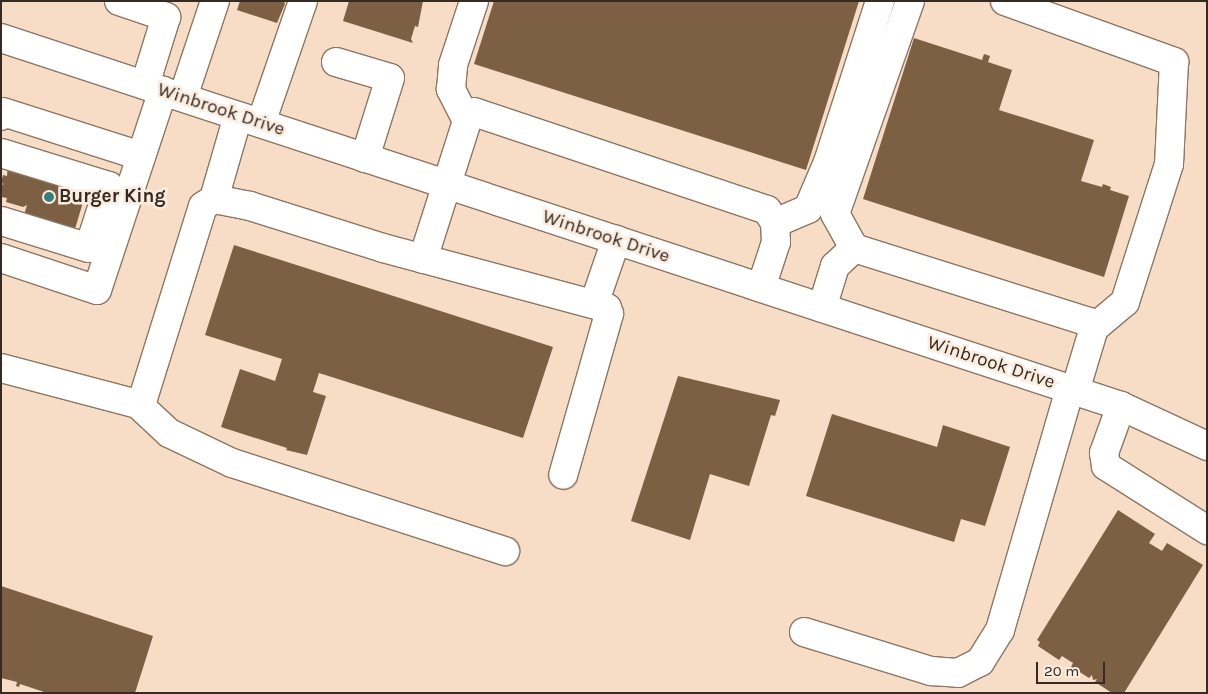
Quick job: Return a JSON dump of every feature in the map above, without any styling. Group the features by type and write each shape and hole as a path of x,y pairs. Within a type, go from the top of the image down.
{"street":[{"path":"119,1 206,30"},
{"path":"1,258 96,290 164,91 206,30 215,1"},
{"path":"140,405 203,206 214,199 302,1"},
{"path":"467,121 451,89 453,66 474,1"},
{"path":"775,223 808,209 828,162 880,1"},
{"path":"910,1 835,214 854,248 1089,322 1094,328"},
{"path":"804,632 931,671 958,673 980,662 1000,630 1072,390 1094,328 1125,302 1169,164 1174,62 1005,1"},
{"path":"164,91 166,17"},
{"name":"Winbrook Drive","path":"1,38 1121,406 1207,446"},
{"path":"336,62 390,78 365,158"},
{"path":"1,116 3,112 141,156"},
{"path":"423,258 467,121 474,112 767,210 775,223 776,242 761,288"},
{"path":"1,153 109,186 89,248 1,221"},
{"path":"214,199 250,206 423,258 607,308 609,314 563,475"},
{"path":"594,304 616,240"},
{"path":"822,308 835,266 854,248"},
{"path":"1,368 140,405 169,433 232,462 505,551"},
{"path":"1121,406 1104,454 1106,466 1207,530"}],"building":[{"path":"240,1 284,1 285,4 277,23 237,10"},
{"path":"349,1 423,1 418,27 415,26 411,39 413,43 343,21"},
{"path":"494,1 859,1 806,170 474,64"},
{"path":"914,38 982,60 984,54 990,56 988,62 1012,70 999,110 1094,140 1081,181 1102,187 1103,184 1111,187 1110,190 1129,196 1104,277 863,199"},
{"path":"8,164 89,182 75,229 49,221 48,225 24,215 27,205 23,207 6,202 7,198 1,197 1,185 4,184 1,183 3,175 7,176"},
{"path":"234,245 553,347 523,438 319,373 313,392 326,396 307,455 286,450 287,448 221,427 240,369 275,381 282,359 205,335"},
{"path":"678,376 780,400 775,416 771,415 749,486 710,474 690,540 631,521"},
{"path":"832,414 937,447 943,425 1010,447 985,526 961,519 954,542 806,496"},
{"path":"1118,510 1155,534 1149,543 1162,551 1167,543 1203,565 1124,693 1112,693 1095,682 1097,679 1093,680 1092,675 1089,678 1078,671 1079,667 1077,671 1071,667 1073,663 1062,656 1059,660 1038,646 1040,642 1037,640"},
{"path":"1,586 153,636 135,693 47,693 20,684 19,687 16,686 17,682 1,678"}],"place":[{"name":"Burger King","path":"49,197"}]}
